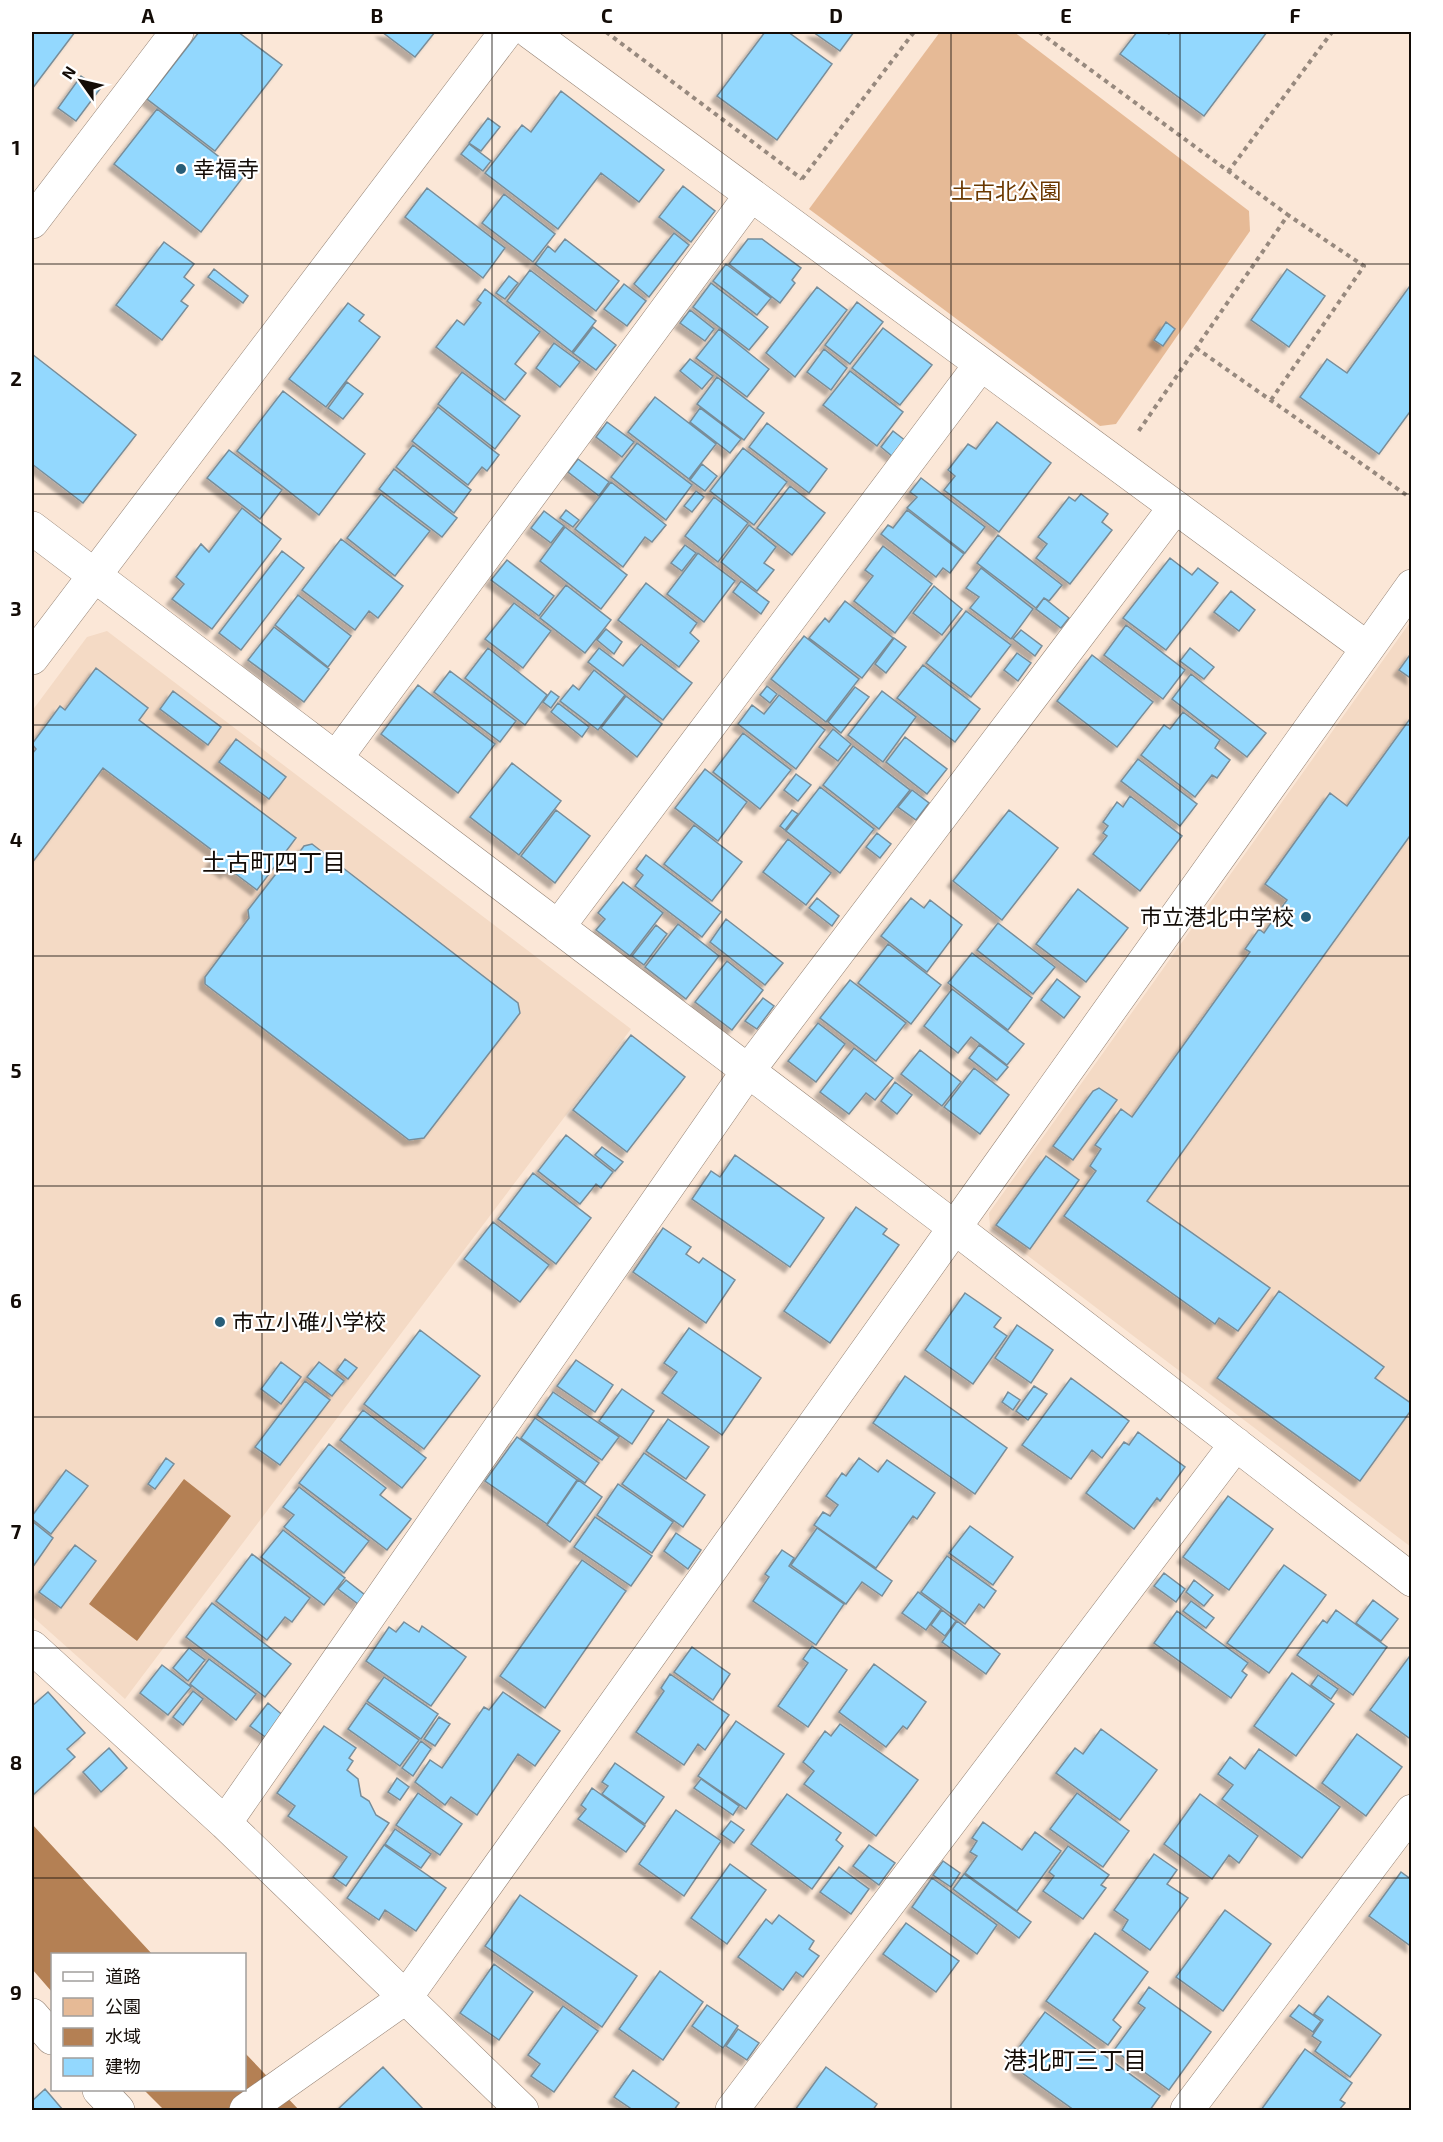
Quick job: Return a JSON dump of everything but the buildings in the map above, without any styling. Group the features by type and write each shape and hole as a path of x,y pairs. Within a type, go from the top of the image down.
{"street":[{"path":"32,222 177,32"},
{"path":"32,657 506,32"},
{"path":"530,32 1367,648"},
{"path":"336,758 764,204"},
{"path":"558,927 981,364"},
{"path":"225,1823 748,1071 1175,507"},
{"path":"32,528 954,1227 1412,1580"},
{"path":"246,2110 406,1996 1412,586"},
{"path":"732,2110 1236,1444"},
{"path":"32,1647 225,1823 522,2110"},
{"path":"1187,2110 1412,1811"},
{"path":"32,2015 51,2037"},
{"path":"100,2091 118,2110"}],"path":[{"path":"606,32 802,179"},
{"path":"764,204 802,179 914,32"},
{"path":"1039,32 1228,172 1364,266 1271,400"},
{"path":"1228,172 1332,32"},
{"path":"1116,464 1288,215"},
{"path":"1196,348 1412,499"}],"shaded area":[{"name":"市立港北中学校","path":"1411,621 1411,1547 990,1227 989,1213"},
{"name":"市立小碓小学校","path":"107,631 631,1029 125,1699 32,1616 32,711 87,637"}],"green space":[{"name":"土古北公園","path":"940,32 1014,32 1249,211 1250,231 1116,424 1100,426 809,209"}],"water":[{"path":"184,1479 231,1516 137,1641 89,1604"},
{"path":"32,1824 151,1953 51,1953 51,1991 32,1969"},
{"path":"246,2054 299,2110 164,2110 145,2091 246,2091"}],"place":[{"name":"幸福寺","path":"181,169"},
{"name":"市立港北中学校","path":"1306,917"},
{"name":"市立小碓小学校","path":"220,1322"}],"district":[{"name":"土古町四丁目","path":"274,863"},
{"name":"港北町三丁目","path":"1075,2061"}]}
